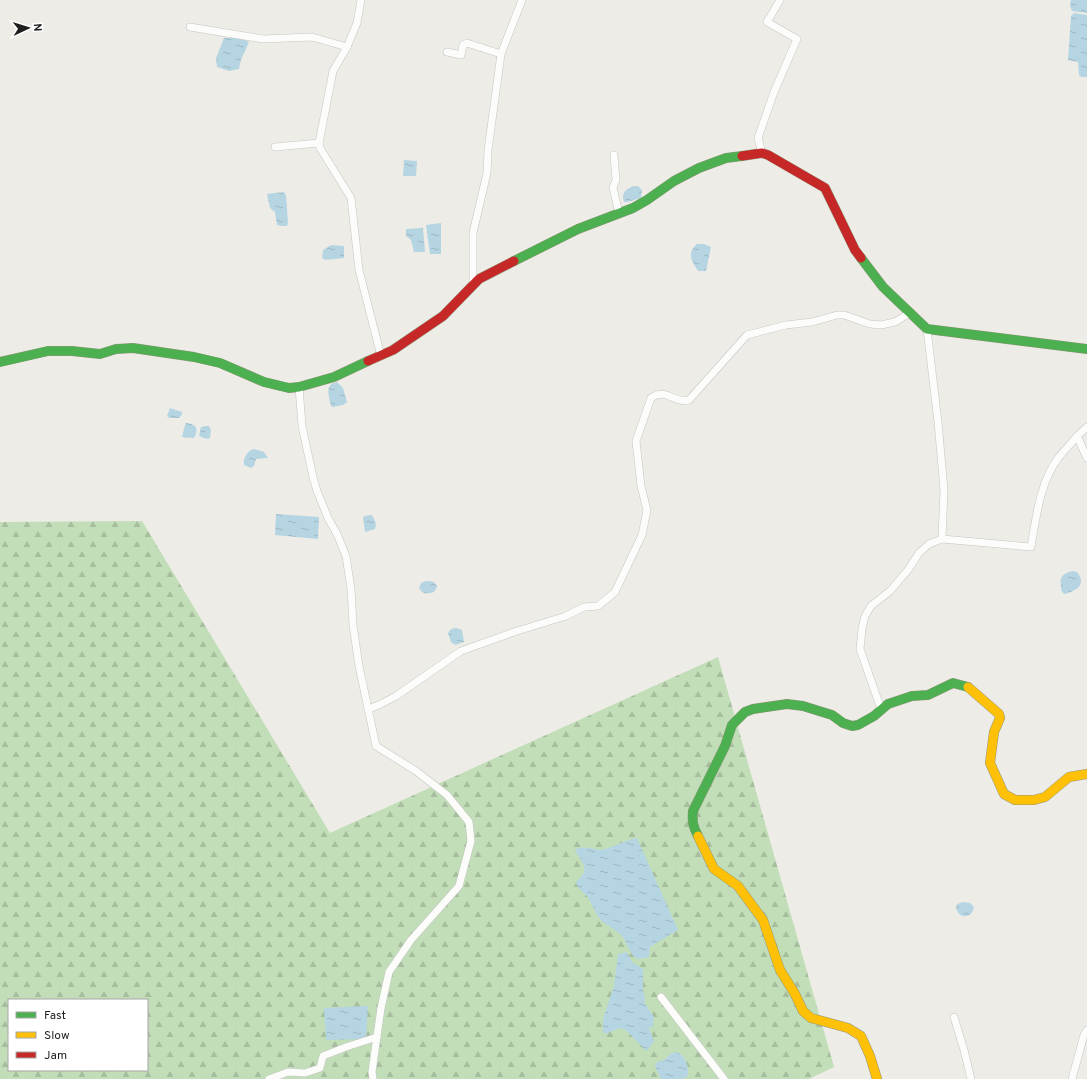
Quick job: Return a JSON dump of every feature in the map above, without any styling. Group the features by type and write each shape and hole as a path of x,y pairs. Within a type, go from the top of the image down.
{"street":[{"path":"360,0 357,23 347,47 333,71 319,143 320,148 351,198 359,270 382,356"},
{"path":"473,285 473,233 487,173 488,150 501,54 522,0"},
{"path":"762,154 758,138 774,92 797,39 767,22 780,0"},
{"path":"190,28 263,39 312,37 347,47"},
{"path":"447,52 461,55 463,45 467,43 501,54"},
{"path":"274,147 319,143"},
{"path":"0,362 48,351 72,350 100,354 116,349 133,348 194,357 220,363 264,382 289,388 299,387 334,377 393,350 443,316 479,279 578,229 647,200 674,181 699,168 726,158 762,154 768,155 825,188 855,250 883,287 927,329 1087,349"},
{"path":"614,155 616,180 613,188 619,213"},
{"path":"368,709 396,696 461,651 566,616 584,608 598,606 614,592 642,535 647,510 636,441 651,398 655,395 660,393 681,400 689,400 747,335 786,325 812,322 837,315 844,315 870,324 881,325 895,322 910,313"},
{"path":"927,329 944,490 942,539"},
{"path":"299,387 302,426 313,477 322,504 338,534 346,556 359,666 376,746 416,771 447,795 469,822 471,841 459,886 411,940 389,972 381,1008 372,1072 373,1079"},
{"path":"881,709 860,649 865,616 871,606 890,591 908,570 919,553 929,544 942,539 1031,548 1037,510 1042,491 1052,468 1059,457 1087,427"},
{"path":"1077,436 1087,458"},
{"path":"877,1079 870,1056 861,1036 848,1028 812,1018 803,1011 795,994 780,970 763,920 738,886 714,869 694,829 692,815 697,802 726,746 732,725 745,712 753,709 787,704 803,706 832,715 848,726 858,725 874,716 888,704 912,696 928,695 953,684 966,686 999,714 1000,718 994,732 990,763 1004,794 1015,800 1034,800 1045,797 1069,777 1087,774"},
{"path":"661,997 724,1079"},
{"path":"954,1017 971,1079"},
{"path":"1072,1079 1084,1035 1087,1030"},
{"path":"269,1079 288,1072 305,1073 320,1068 323,1056 377,1037"}],"green space":[{"path":"142,521 330,833 718,657 834,1067 809,1079 0,1079 0,522"}],"water":[{"path":"1071,0 1087,0 1087,13 1072,11 1070,6"},
{"path":"1074,13 1087,15 1087,77 1081,77 1079,75 1078,62 1068,60 1071,16"},
{"path":"224,38 241,38 249,42 239,69 229,71 217,67 216,58"},
{"path":"404,160 417,161 416,176 403,176"},
{"path":"638,186 642,190 641,198 624,202 623,195 626,190 631,187"},
{"path":"284,192 286,195 287,226 277,225 275,212 270,208 267,194"},
{"path":"441,223 441,254 430,254 426,225"},
{"path":"423,228 425,252 414,252 411,240 406,236 406,229"},
{"path":"697,244 704,244 711,247 706,271 698,271 691,257 692,251"},
{"path":"331,245 344,246 344,258 325,260 322,258 323,250"},
{"path":"337,382 343,388 347,402 343,405 333,407 331,406 328,391 330,385"},
{"path":"170,408 182,412 179,418 169,418 167,416"},
{"path":"186,423 193,424 195,426 197,430 194,438 182,437"},
{"path":"209,426 211,430 210,438 207,439 199,436 201,427"},
{"path":"254,449 264,452 268,458 256,459 254,466 251,468 244,465 244,460 247,453"},
{"path":"276,514 319,517 318,539 275,535"},
{"path":"364,516 372,516 376,524 375,529 365,532"},
{"path":"1073,571 1077,572 1080,576 1081,583 1073,591 1064,594 1061,589 1061,579 1065,574"},
{"path":"426,581 434,582 437,587 434,592 422,592 419,588 421,583"},
{"path":"454,628 462,630 464,642 455,645 451,642 448,633"},
{"path":"637,838 678,930 650,947 649,957 638,959 633,956 619,933 600,919 587,896 580,890 576,882 583,873 584,866 575,850 583,848 603,850"},
{"path":"962,902 970,903 974,907 973,911 967,916 961,915 957,910 956,905"},
{"path":"627,952 632,962 643,969 644,1002 654,1017 653,1026 649,1028 654,1041 647,1051 626,1030 620,1028 605,1034 603,1032 603,1019 614,986 618,954"},
{"path":"368,1006 366,1039 326,1040 324,1008"},
{"path":"677,1052 685,1059 688,1069 688,1076 683,1079 661,1079 655,1066 656,1064 666,1059 670,1054"}],"traffic: fast":[{"path":"514,261 578,229 633,208 674,181 699,168 726,158 742,156"},
{"path":"861,258 883,287 927,329 1087,349"},
{"path":"0,362 48,351 72,351 100,354 116,349 133,348 194,357 220,363 264,382 289,388 299,387 334,377 368,361"},
{"path":"698,836 693,824 693,811 725,746 732,725 745,712 753,709 787,704 803,706 832,715 843,723 852,726 858,725 874,716 888,704 912,696 928,695 953,683 968,687"}],"traffic: slow":[{"path":"968,687 999,714 1000,718 994,732 990,763 1004,794 1015,800 1034,800 1045,797 1069,777 1087,774"},
{"path":"698,836 714,869 738,886 763,920 780,970 795,994 803,1011 811,1018 848,1028 861,1036 870,1056 877,1079"}],"traffic: jam":[{"path":"742,156 762,153 768,155 825,188 855,250 861,258"},
{"path":"368,361 393,350 443,316 479,279 514,261"}]}
